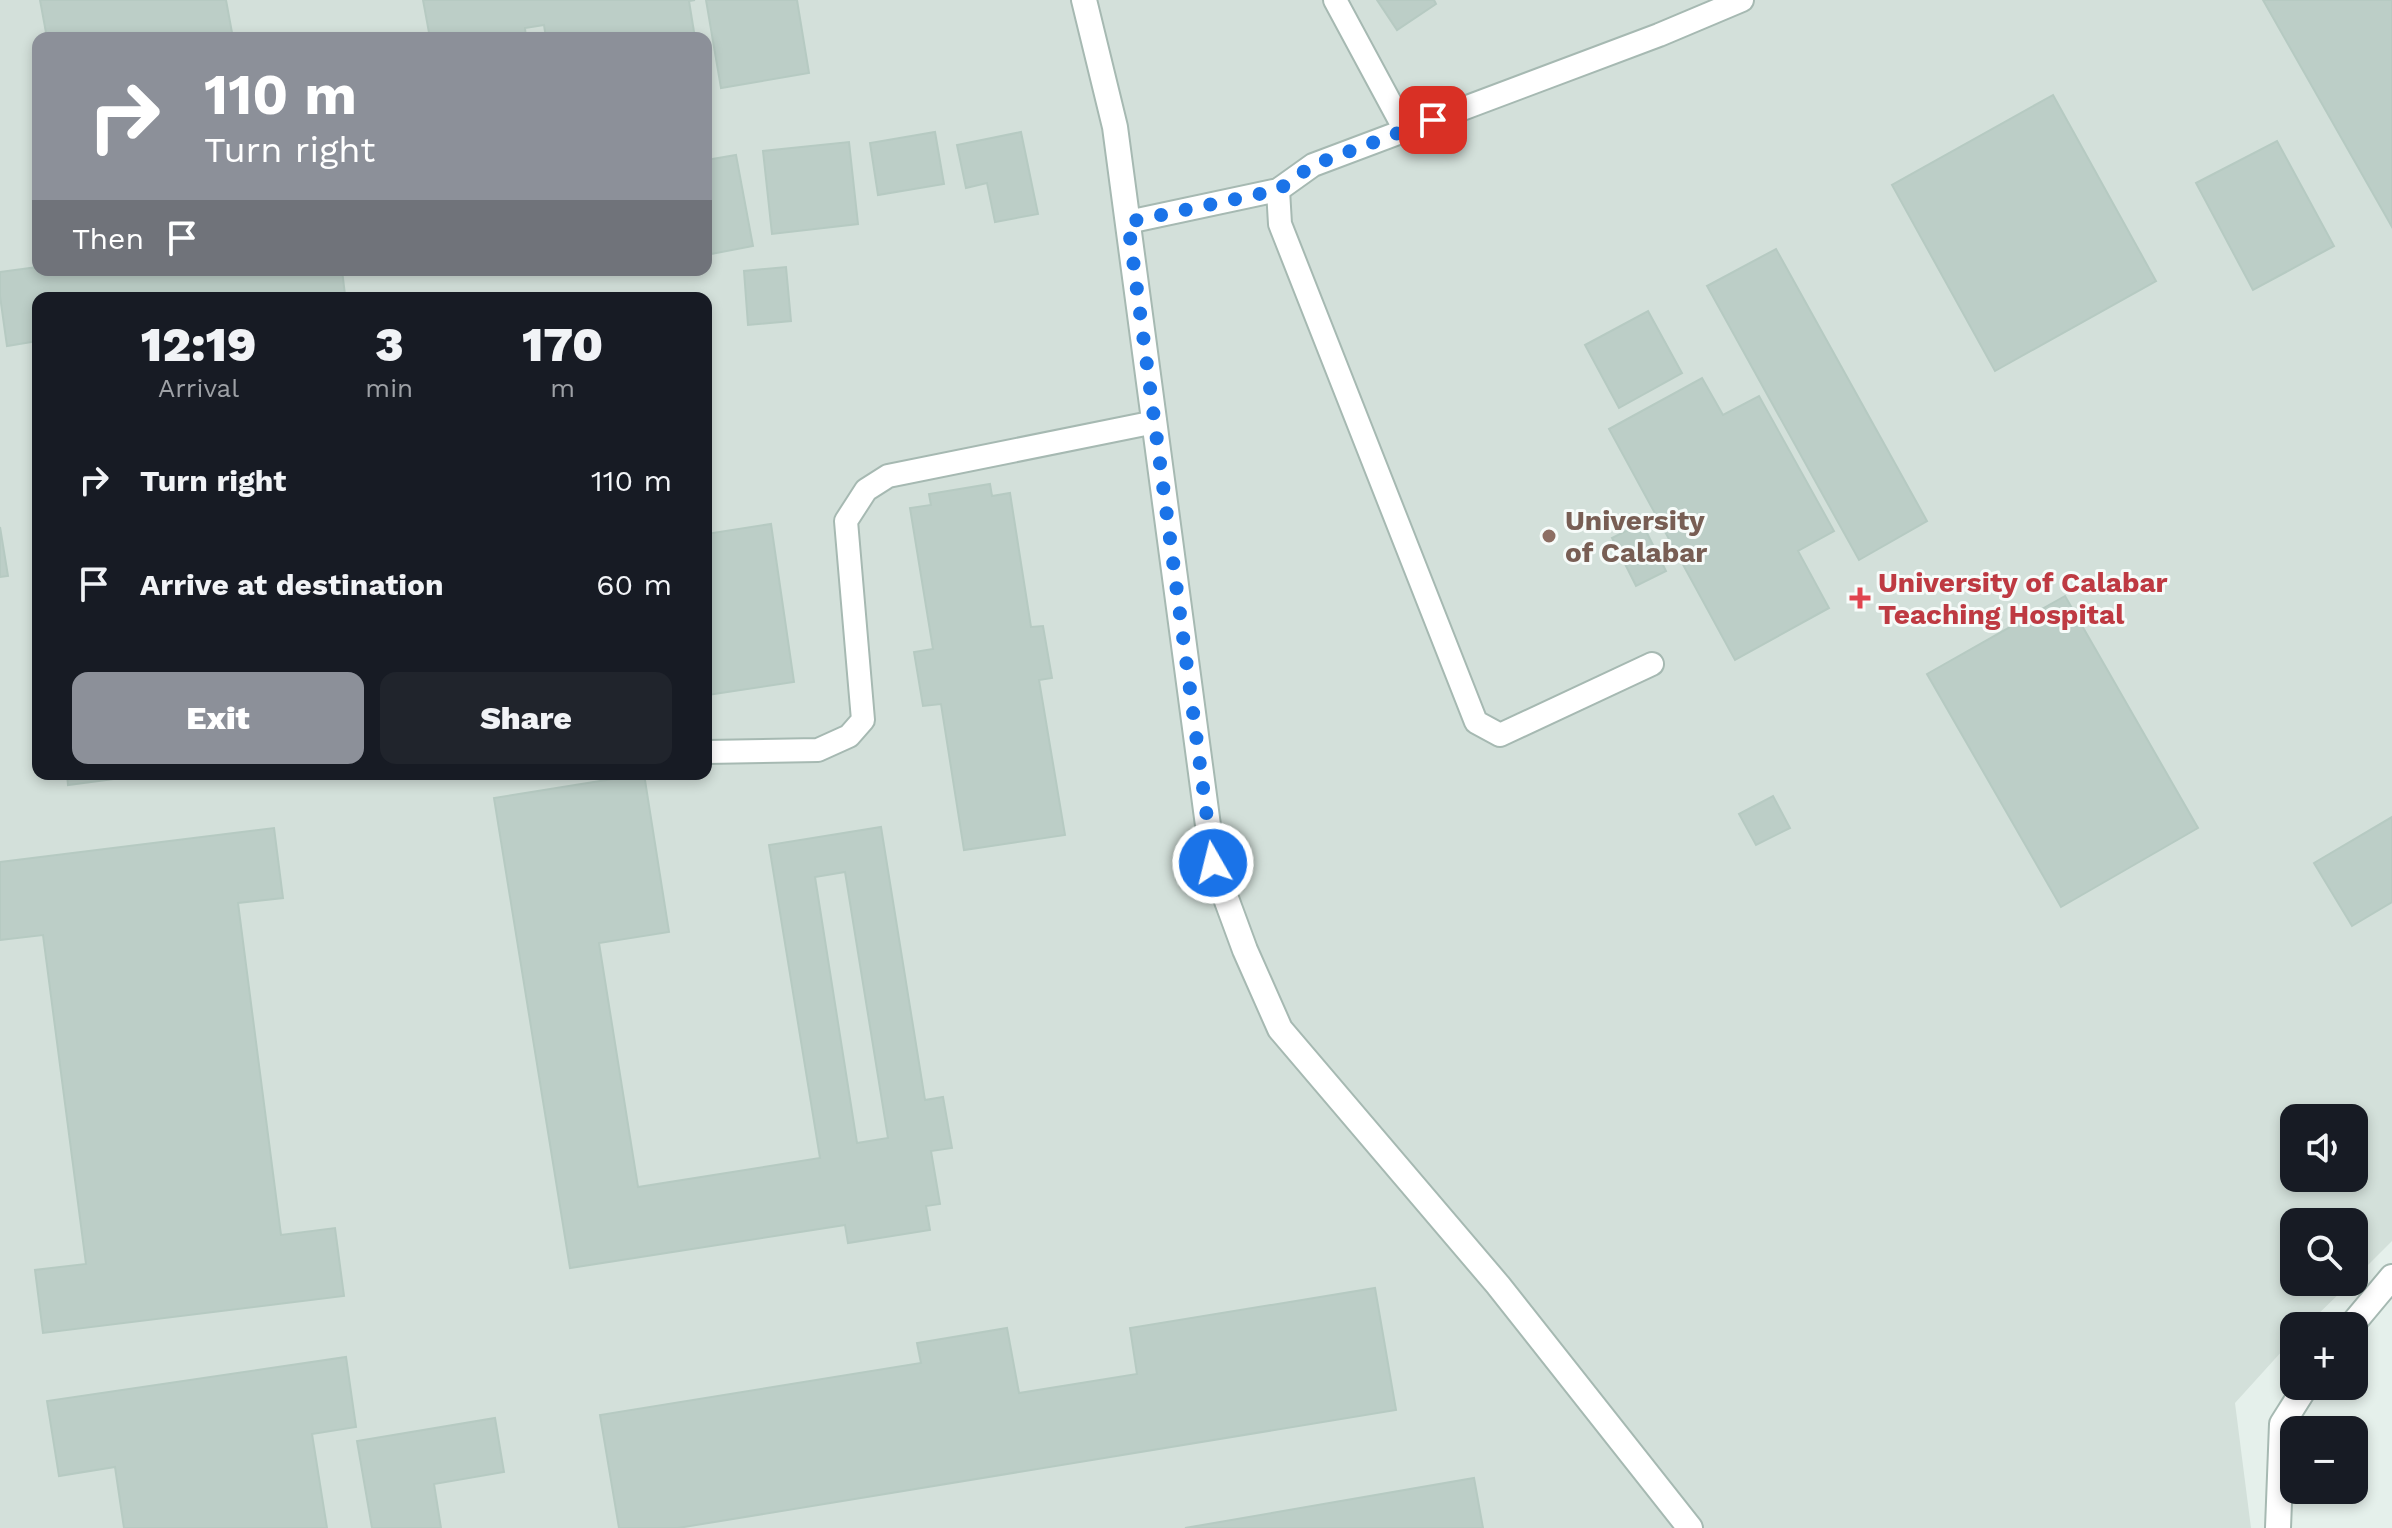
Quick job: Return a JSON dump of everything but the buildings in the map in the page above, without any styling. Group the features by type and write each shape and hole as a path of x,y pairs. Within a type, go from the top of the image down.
{"street":[{"path":"1084,0 1115,127 1213,863 1245,950 1280,1029 1498,1285 1690,1528"},
{"path":"2363,1312 2392,1277"},
{"path":"2278,1528 2282,1424 2297,1400"}],"lane":[{"path":"1335,0 1405,130"},
{"path":"1128,222 1278,190 1313,165 1659,35 1742,0"},
{"path":"1278,190 1280,224 1476,722 1500,735 1652,664"},
{"path":"712,752 818,750 849,736 863,720 846,521 866,490 888,476 1155,422"}],"shaded area":[{"name":"University of Calabar","path":"0,0 2392,0 2392,1241 2368,1265 2368,1208 2280,1208 2280,1296 2337,1296 2320,1312 2280,1312 2280,1353 2235,1403 2251,1528 0,1528"}],"place":[{"name":"University of Calabar","path":"1549,536"},
{"name":"University of Calabar Teaching Hospital","path":"1860,598"}],"route":[{"path":"1213,863 1128,222 1278,190 1313,165 1433,120"}]}
